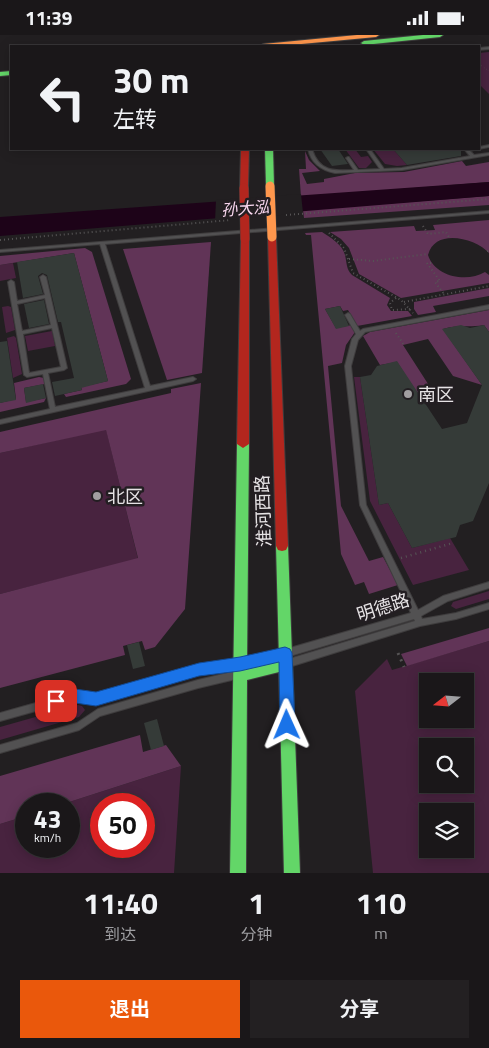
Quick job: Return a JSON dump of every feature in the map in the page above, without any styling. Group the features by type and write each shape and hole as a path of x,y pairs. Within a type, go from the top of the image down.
{"main road":[{"path":"275,45 376,35"},
{"path":"341,45 440,35"},
{"name":"淮河西路","path":"238,873 245,239 244,150"},
{"name":"淮河西路","path":"269,150 292,873"},
{"path":"239,669 286,659"}],"lane":[{"path":"310,150 314,160 328,171 402,169 489,154"},
{"path":"369,150 383,170"},
{"path":"467,150 473,157"},
{"path":"348,159 357,171"},
{"path":"0,251 305,225 489,213"},
{"path":"102,243 148,389"},
{"path":"11,282 27,375 64,367 44,277"},
{"path":"14,303 48,296"},
{"path":"420,623 363,505 348,366 354,339 359,334 370,329 489,307"},
{"path":"348,315 359,334"},
{"path":"20,333 54,326"},
{"path":"44,372 53,410"},
{"path":"0,422 193,379"},
{"name":"明德路","path":"286,659 416,615 446,598 489,585"},
{"name":"明德路","path":"286,659 489,606"},
{"path":"0,717 75,696 96,699 199,669 239,669"},
{"path":"0,749 79,727 98,713 198,684 239,669"}],"path":[{"path":"422,223 428,234 446,232 450,239"},
{"path":"323,230 339,241 346,250 353,273 404,301 418,320"},
{"path":"349,259 373,261 428,254"},
{"path":"431,263 427,263 440,281 435,282 444,294"},
{"path":"404,301 489,286"},
{"path":"396,298 390,303 392,310 411,309"},
{"path":"390,561 452,543"},
{"path":"398,653 404,667"}],"shaded area":[{"path":"489,52 489,94 480,85 480,53"},
{"path":"346,150 356,150 361,157 368,156 372,162 366,168 359,168"},
{"path":"374,150 394,150 407,165 397,166 385,164"},
{"path":"305,151 309,160 320,171 302,173 307,184 324,182 324,179 355,173 404,172 462,161 466,166 489,162 489,182 301,197 299,169 306,169"},
{"path":"489,196 489,205 304,218 303,210"},
{"path":"489,220 489,253 475,243 456,238 439,241 432,247 428,255 437,268 444,273 452,276 469,277 485,272 489,275 489,283 401,298 359,274 349,248 341,239 330,232 414,226 416,231 435,230 433,225"},
{"path":"322,232 341,248 352,275 390,298 387,305 391,311 408,311 412,316 357,326 348,310 343,311 340,306 325,309 336,328 352,325 355,332 346,345 342,363 328,366 341,506 369,561 383,557 398,585 369,594 364,582 355,585 341,554 311,235 306,235 305,233"},
{"path":"211,242 202,373 167,380 123,249"},
{"path":"85,248 92,252 131,379 126,384 66,397 64,394 82,390 81,387 108,381 74,253 0,265 0,256"},
{"path":"13,263 16,278 0,281 0,265"},
{"path":"489,288 489,296 433,306 436,312 418,315 414,309 414,302"},
{"path":"2,307 11,307 15,330 6,333"},
{"path":"489,310 489,332 484,325 443,329 482,385 453,376 428,339 403,345 439,401 424,404 397,362 380,365 363,336 370,332"},
{"path":"52,331 55,346 28,351 25,336"},
{"path":"14,336 16,338 22,374 13,378 7,338"},
{"path":"39,377 44,378 45,384 24,388 26,402 46,398 44,402 0,412 0,403 16,399 14,383"},
{"path":"354,377 360,377 379,505 388,503 412,548 450,538 469,570 413,585 370,501"},
{"path":"201,383 185,609 155,647 145,650 142,641 123,646 125,655 0,688 0,594 138,558 106,430 0,453 0,432 171,393 171,389"},
{"path":"106,429 138,559 0,594 0,453"},
{"path":"489,591 489,599 456,609 451,606 453,602"},
{"path":"489,628 489,641 407,666 401,654"},
{"path":"489,641 489,873 373,873 355,691 387,659 392,670"},
{"path":"78,705 82,706 85,710 79,717 0,740 0,727"},
{"path":"140,735 143,752 166,745 181,766 97,793 90,793 90,795 80,799 80,793 15,793 15,819 0,824 0,776"},
{"path":"181,766 174,873 0,873 0,824 15,819 15,858 80,858 80,799 90,795 90,858 155,858 155,793 97,793"}],"water":[{"name":"孙大泓","path":"489,182 489,196 0,236 0,217"}],"pier":[{"path":"301,194 303,213 215,221 216,200"}],"building":[{"path":"321,150 339,150 348,164 332,166"},
{"path":"394,150 461,150 461,156 407,165"},
{"path":"74,253 108,381 81,388 82,390 55,396 52,382 74,378 61,322 58,322 47,275 42,273 38,276 43,294 23,298 17,262"},
{"path":"44,300 49,324 29,328 24,304"},
{"path":"340,306 349,326 336,329 325,309"},
{"path":"461,325 470,328 484,325 489,332 489,483 473,521 460,525 456,537 412,548 388,503 379,505 360,377 371,375 377,366 397,361 442,429 467,423 482,385 442,329"},
{"path":"7,341 16,400 0,403 0,342"},
{"path":"43,384 46,398 26,403 24,388"},
{"path":"139,642 145,666 133,669 127,645"},
{"path":"157,719 164,746 151,750 144,723"}],"traffic: fast":[{"path":"364,43 440,35"},
{"path":"0,74 10,73"},
{"path":"269,150 270,186"},
{"path":"238,873 243,444"},
{"path":"282,546 292,873"},
{"path":"239,675 286,664"}],"traffic: slow":[{"path":"273,45 376,35"},
{"path":"270,186 272,237"}],"traffic: jam":[{"path":"244,188 245,150"},
{"path":"244,188 245,239"},
{"path":"272,237 282,546"},
{"path":"243,444 245,239"}],"place":[{"name":"南区","path":"408,394"},
{"name":"北区","path":"97,496"}],"route":[{"path":"56,701 75,696 96,699 199,669 240,664 285,653 287,725"}]}
